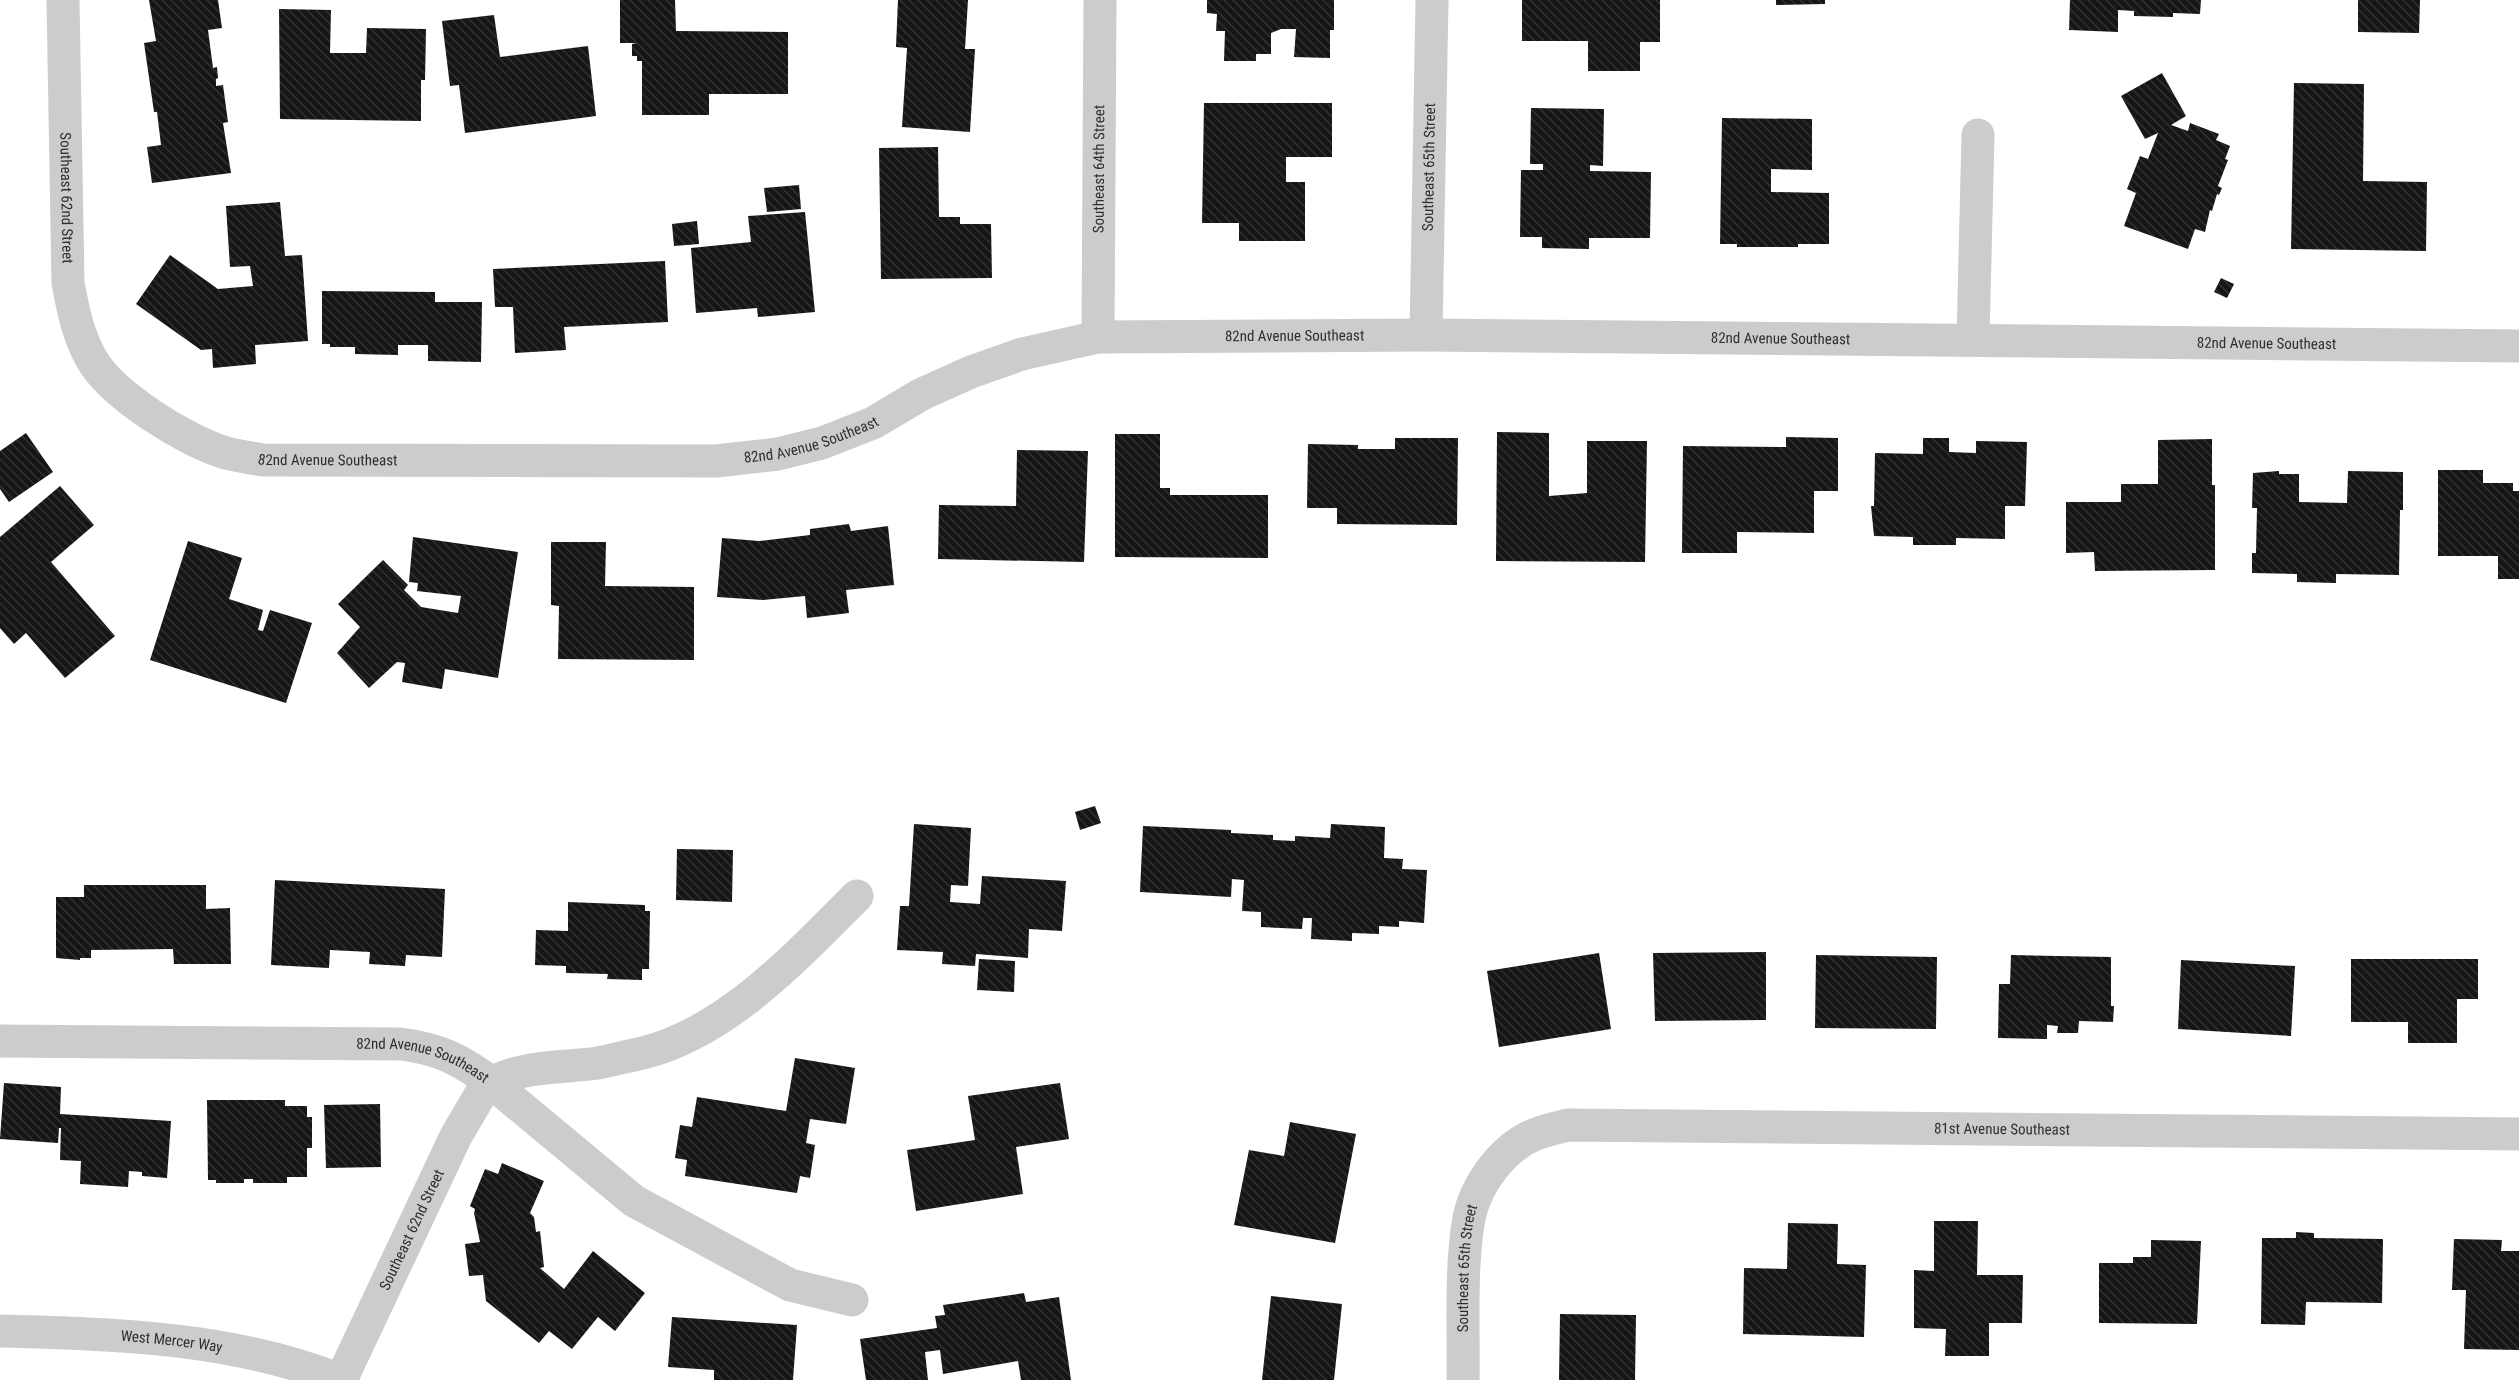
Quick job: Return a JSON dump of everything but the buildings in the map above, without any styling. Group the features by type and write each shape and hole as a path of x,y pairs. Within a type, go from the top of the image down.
{"street":[{"name":"Southeast 62nd Street","path":"63,0 68,283 77,328 92,360 114,385"},
{"name":"Southeast 64th Street","path":"1098,337 1100,0"},
{"name":"Southeast 65th Street","path":"1426,335 1432,0"},
{"path":"1973,339 1978,135"},
{"name":"82nd Avenue Southeast","path":"114,385 149,413 186,436 226,453 262,460 716,461 778,454 822,443 873,423 922,394 971,372 1022,354 1098,337 1426,335 2519,346"},
{"name":"82nd Avenue Southeast","path":"0,1041 401,1044 428,1047 462,1061 492,1083 504,1076 523,1072 598,1063 645,1052 692,1035 729,1011 780,970 856,896"},
{"name":"Southeast 62nd Street","path":"341,1380 456,1136 483,1090 492,1083"},
{"path":"492,1083 634,1201 790,1285 852,1300"},
{"name":"81st Avenue Southeast","path":"1497,1162 1515,1146 1536,1134 1567,1125 2519,1134"},
{"name":"Southeast 65th Street","path":"1463,1380 1466,1246 1470,1216 1480,1190 1497,1162"},
{"name":"West Mercer Way","path":"0,1331 166,1339 253,1353 315,1370 341,1380"}]}
